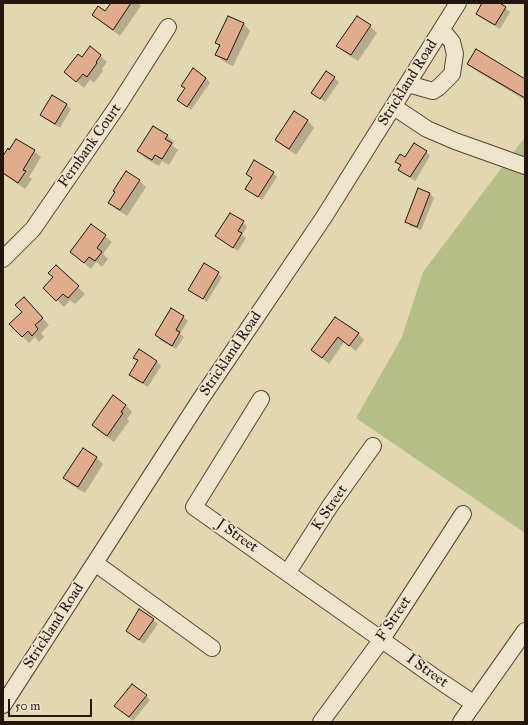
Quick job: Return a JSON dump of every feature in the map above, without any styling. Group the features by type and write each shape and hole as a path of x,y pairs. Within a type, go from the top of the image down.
{"street":[{"name":"Strickland Road","path":"3,705 200,400 324,217 458,3"},
{"name":"Fernbank Court","path":"3,259 33,229 119,104 168,27"},
{"path":"408,84 433,91 452,74 455,54 452,42 442,30"},
{"path":"394,107 427,129 455,141 525,166"},
{"name":"J Street","path":"261,399 194,507 382,639"},
{"name":"K Street","path":"288,572 330,506 374,446"},
{"name":"F Street","path":"321,722 382,639 463,514"},
{"path":"95,563 212,648"},
{"path":"461,722 525,631"},
{"name":"I Street","path":"382,639 473,703"}],"green space":[{"path":"525,137 525,533 356,418 402,337 423,272"}],"building":[{"path":"111,3 131,3 113,30 92,15 98,6 105,11"},
{"path":"482,3 500,3 506,7 495,25 476,14"},
{"path":"228,16 244,23 227,60 215,55 220,45 215,43"},
{"path":"357,16 371,25 351,55 336,46"},
{"path":"90,46 101,55 87,77 83,74 76,82 64,72 78,54 82,57"},
{"path":"476,49 525,79 525,98 467,64"},
{"path":"193,68 206,78 187,107 177,100 185,88 181,86"},
{"path":"326,71 335,77 320,99 311,93"},
{"path":"52,95 67,104 55,124 40,115"},
{"path":"294,111 308,120 289,149 275,140"},
{"path":"153,126 168,135 165,139 172,143 162,159 155,155 152,160 137,151"},
{"path":"16,139 35,150 23,170 26,171 18,183 3,173 3,156"},
{"path":"414,143 427,151 410,177 398,170 401,165 395,162 400,154 405,157"},
{"path":"254,160 274,172 258,197 245,189 252,178 246,174"},
{"path":"126,171 140,180 120,210 108,203 115,192 113,191"},
{"path":"418,188 430,193 417,227 405,222"},
{"path":"230,213 244,221 238,231 242,233 233,248 215,236"},
{"path":"91,224 106,235 97,248 102,252 95,261 89,257 84,263 70,252"},
{"path":"204,263 219,272 203,299 188,290"},
{"path":"56,265 79,286 68,298 63,294 56,301 43,288 53,277 48,273"},
{"path":"24,297 43,318 35,325 38,329 32,336 28,331 22,337 9,324 22,312 15,305"},
{"path":"171,308 184,316 176,330 180,332 172,346 155,335"},
{"path":"335,317 359,333 349,346 338,337 322,358 311,350"},
{"path":"139,349 157,361 143,383 129,375 138,360 133,358"},
{"path":"113,395 126,405 121,412 123,413 107,436 92,425"},
{"path":"83,448 97,457 78,487 63,478"},
{"path":"139,609 154,619 139,640 126,631"},
{"path":"132,684 147,695 129,717 114,706"}]}
